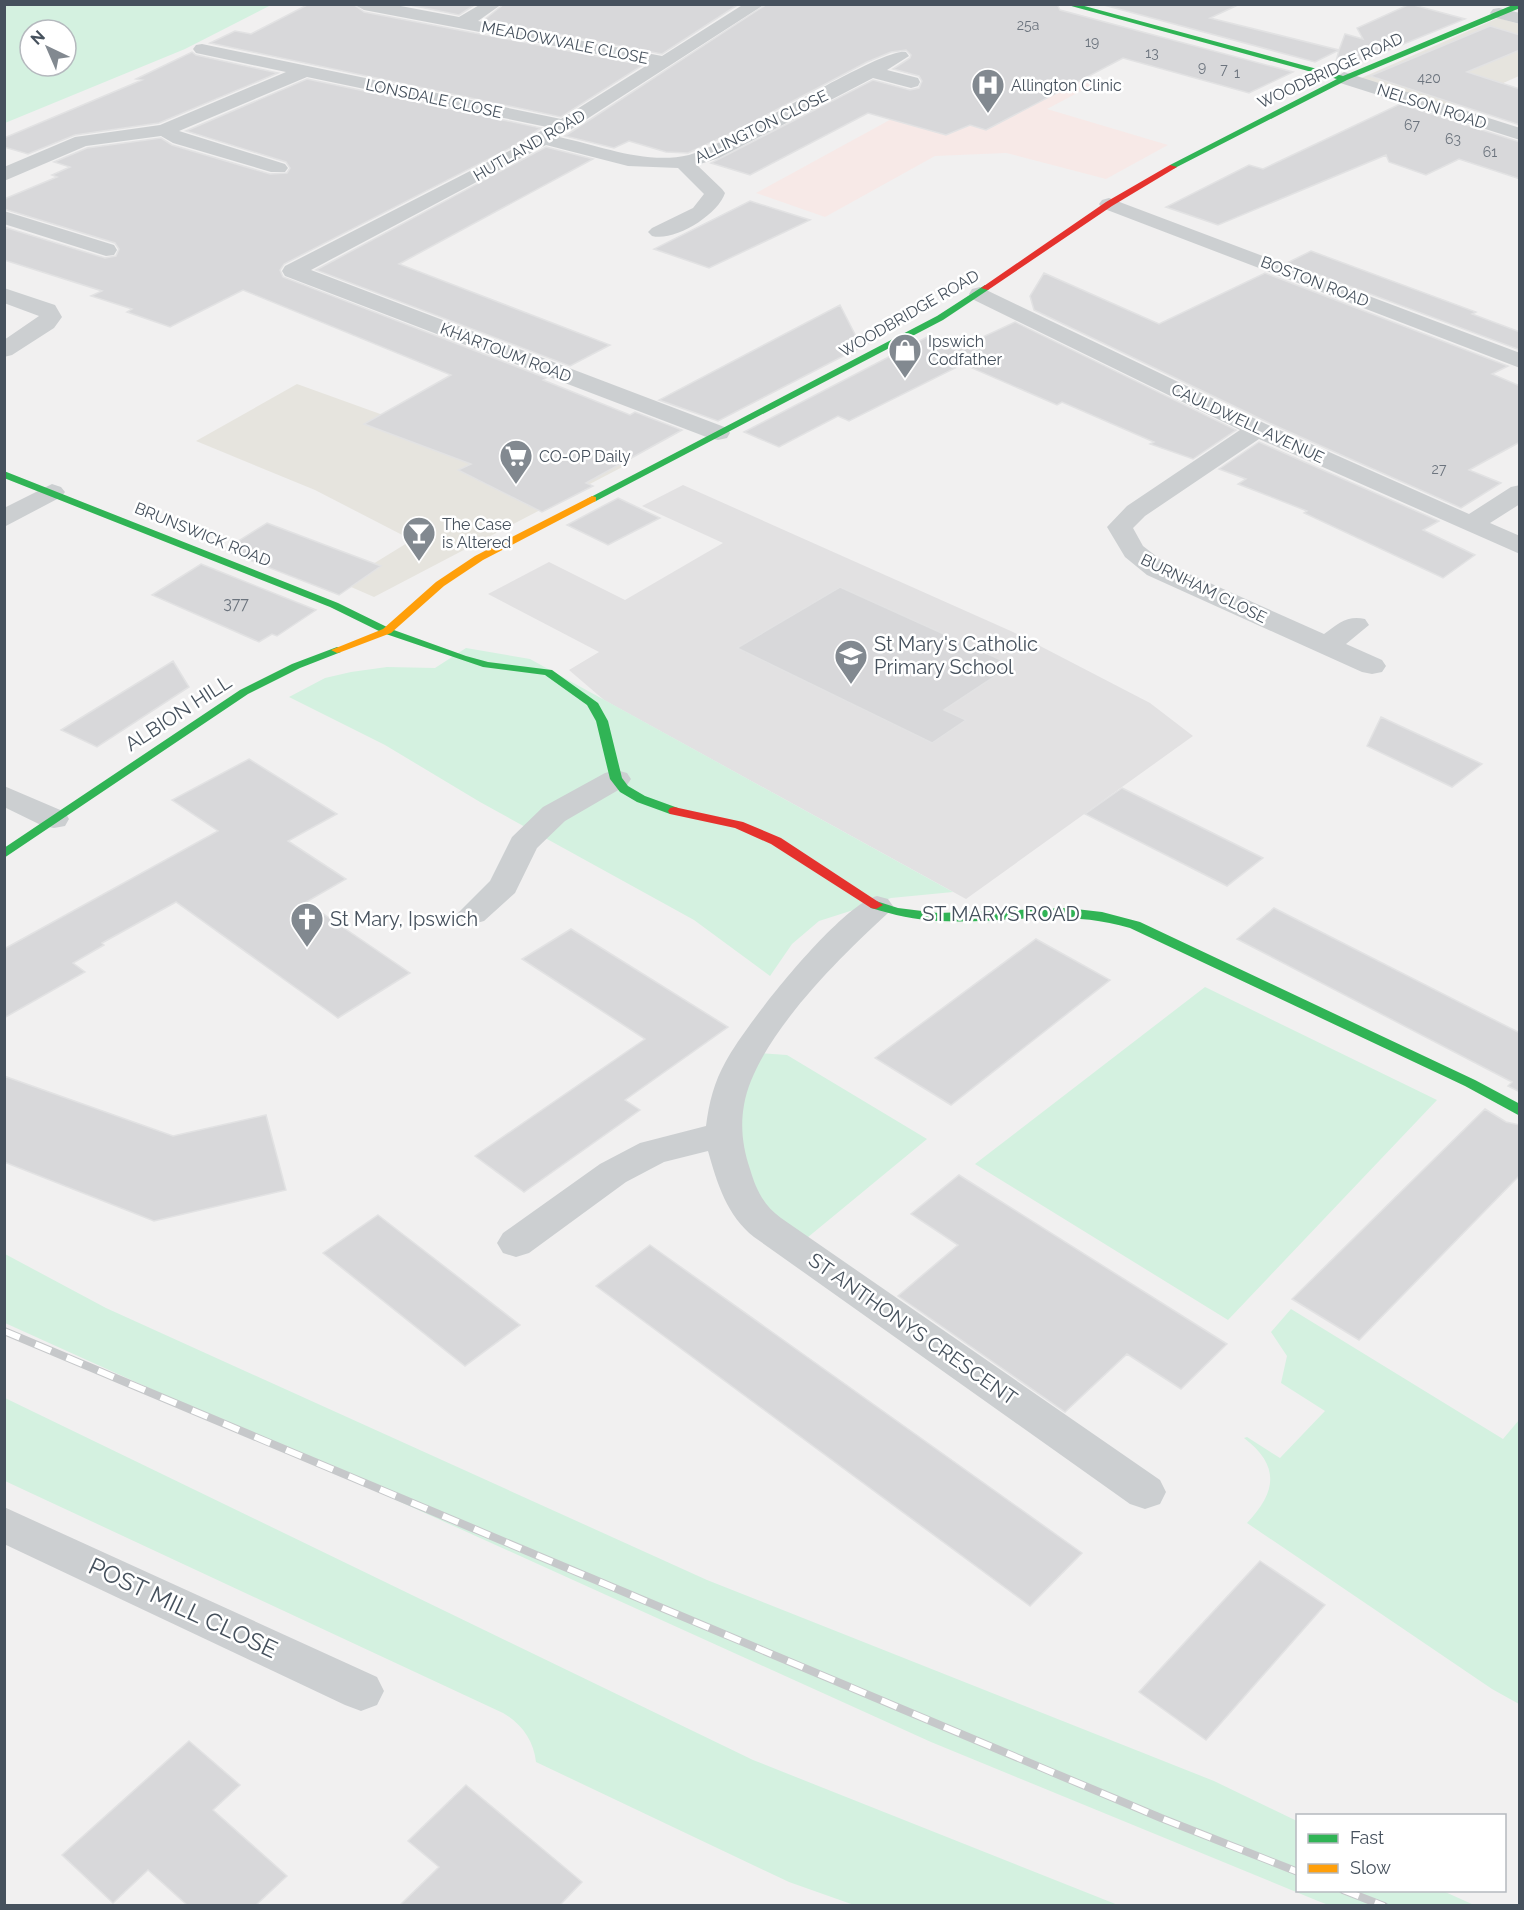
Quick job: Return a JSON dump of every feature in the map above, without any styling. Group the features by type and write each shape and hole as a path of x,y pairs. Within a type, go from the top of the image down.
{"main road":[{"path":"1067,4 1344,78"},
{"name":"WOODBRIDGE ROAD","path":"387,631 440,584 478,558 922,328 980,294 1109,204 1209,146 1344,78 1520,5"},
{"name":"BRUNSWICK ROAD","path":"4,474 312,596 387,631"},
{"path":"387,631 470,660 548,672 592,703 602,721 616,779"},
{"name":"ALBION HILL","path":"4,854 244,692 296,666 387,631"},
{"name":"ST MARYS ROAD","path":"616,779 624,789 641,799 678,812 739,825 776,841 877,906 918,916 946,919 1046,912 1107,916 1135,925 1470,1083 1520,1111"}],"street":[{"name":"MEADOWVALE CLOSE","path":"462,23 494,4"},
{"name":"HUTLAND ROAD","path":"293,271 544,138 757,4"},
{"name":"MEADOWVALE CLOSE","path":"360,7 462,23 667,62"},
{"path":"1499,13 1520,19"},
{"name":"LONSDALE CLOSE","path":"202,49 563,125"},
{"name":"ALLINGTON CLOSE","path":"544,138 636,162 658,165 684,164 712,154 900,56"},
{"path":"4,175 82,141 164,130 304,71"},
{"path":"869,72 911,82"},
{"name":"NELSON ROAD","path":"1344,78 1520,134"},
{"path":"164,130 180,139 278,168"},
{"path":"683,241 650,229 705,209 714,200 715,193 684,164"},
{"name":"BOSTON ROAD","path":"1109,204 1520,361"},
{"path":"4,217 106,250"},
{"name":"KHARTOUM ROAD","path":"293,271 718,433"},
{"name":"CAULDWELL AVENUE","path":"980,294 1257,429 1520,546"},
{"path":"4,295 47,310 51,317 46,323 4,350"},
{"name":"BURNHAM CLOSE","path":"1257,429 1136,511 1120,527 1125,542 1135,555 1156,569 1372,666"},
{"path":"4,519 52,492"},
{"path":"1471,524 1520,492"},
{"path":"1326,645 1355,625"},
{"path":"472,914 504,886 514,859 531,836 554,814 616,779"},
{"path":"4,795 54,819"},
{"name":"ST ANTHONYS CRESCENT","path":"877,906 824,953 746,1052 730,1085 722,1135 731,1169 752,1214 1145,1492"},
{"path":"516,1243 614,1173 653,1152 722,1135"},
{"name":"POST MILL CLOSE","path":"4,1524 361,1691"}],"shaded area":[{"path":"1498,18 1519,24 1519,76 1449,107 1359,79"},
{"path":"1003,58 1100,81 1047,109 1168,145 1106,179 1006,153 935,156 825,217 756,193"},
{"path":"297,384 483,451 536,421 630,463 374,597 342,583 412,540 315,490 196,441"},
{"name":"St Mary's Catholic Primary School","path":"683,485 1013,632 1150,703 1193,736 966,899 604,700 569,670 599,652 488,594 549,562 625,600 723,543 642,506"}],"green space":[{"path":"5,4 271,4 185,49 5,123"},
{"path":"466,648 530,659 953,892 891,898 819,921 792,944 770,976 694,920 480,802 385,745 289,697 325,678 351,672 387,667 435,668"},
{"path":"1205,987 1437,1100 1228,1320 975,1164"},
{"path":"746,1052 787,1055 927,1139 796,1247 752,1214 730,1085"},
{"path":"5,1254 106,1308 707,1580 1214,1781 1296,1821 1296,1892 931,1742 5,1323"},
{"path":"1291,1309 1503,1439 1519,1420 1519,1704 1492,1689 1247,1523 1264,1501 1270,1480 1269,1469 1264,1459 1244,1438 1247,1437 1280,1458 1325,1411 1281,1383 1287,1356 1271,1332"},
{"path":"5,1398 753,1760 1118,1905 854,1905 789,1882 536,1762 533,1747 526,1733 503,1713 5,1481"},
{"path":"1297,1892 1445,1892 1474,1905 1331,1906"}],"building":[{"path":"309,4 353,4 364,12 643,65 561,117 210,43 235,31 251,34"},
{"path":"405,4 476,4 459,15"},
{"path":"504,4 739,4 662,54 484,20"},
{"path":"767,4 1057,4 1060,10 1293,72 1249,93 1123,58 986,130 970,125 946,135 868,113 750,175 711,163 873,80 910,90 919,88 922,81 919,76 893,69 910,58 911,55 906,50 891,52 867,62 736,131 688,153 666,152 629,141 614,148 565,136"},
{"path":"1100,4 1240,4 1210,18 1339,50 1315,62"},
{"path":"1410,4 1465,19 1345,68 1335,65 1345,34 1363,39 1357,28"},
{"path":"1490,26 1520,35 1520,50 1467,72 1520,89 1520,125 1370,76"},
{"path":"192,52 196,55 278,73 159,123 75,135 28,154 4,147 4,138 142,80 136,79"},
{"path":"307,79 541,128 512,147 284,264 280,270 283,277 546,378 543,380 630,415 635,412 682,430 586,483 593,486 542,512 458,470 471,464 364,424 451,375 243,290 170,327 127,312 132,309 91,296 102,291 4,260 4,227 105,258 116,256 119,249 115,243 4,209 4,199 57,177 52,175 70,167 54,162 87,148 161,138 172,145 270,174 287,173 290,168 286,162 186,131"},
{"path":"1400,104 1520,142 1520,179 1459,159 1426,175 1389,162 1386,155 1218,225 1166,207 1249,165 1263,169"},
{"path":"546,147 593,159 399,264 610,345 570,366 316,270"},
{"path":"750,201 810,220 709,268 654,249"},
{"path":"1311,251 1476,312 1472,314 1520,332 1520,350 1287,263"},
{"path":"1044,273 1159,324 1265,273 1508,366 1492,374 1520,386 1520,442 1469,470 1501,483 1461,508 1267,422 1034,310 1030,296"},
{"path":"840,305 861,346 878,338 718,421 659,400"},
{"path":"1015,322 1236,430 1193,459 1150,444 1154,442 1062,402 1057,405 963,364 849,421 838,416 779,447 744,432 927,337 957,349"},
{"path":"1259,442 1439,521 1423,530 1475,555 1443,578 1304,513 1307,511 1238,484 1246,479 1219,469"},
{"path":"618,498 660,518 608,545 567,525"},
{"path":"267,523 381,566 339,595 224,550"},
{"path":"201,564 316,610 277,636 272,634 259,642 152,595"},
{"path":"840,587 1012,665 944,710 966,720 932,743 737,648"},
{"path":"173,661 189,687 97,747 61,730"},
{"path":"1381,717 1482,764 1452,787 1367,746"},
{"path":"249,759 337,814 288,841 346,879 306,902 410,973 338,1018 176,902 102,943 104,945 73,963 85,972 4,1018 4,949 218,831 172,800"},
{"path":"1122,788 1263,858 1227,886 1085,814"},
{"path":"1274,908 1520,1033 1520,1092 1508,1086 1512,1082 1237,939"},
{"path":"571,929 728,1027 625,1100 640,1110 524,1192 475,1156 645,1039 522,959"},
{"path":"1036,939 1110,980 951,1105 875,1058"},
{"path":"4,1076 173,1136 266,1115 286,1190 154,1221 4,1162"},
{"path":"1485,1109 1506,1122 1520,1125 1520,1175 1359,1340 1292,1299"},
{"path":"959,1175 1227,1344 1181,1389 1127,1354 1065,1412 898,1296 958,1245 911,1214"},
{"path":"378,1215 520,1325 465,1366 323,1253"},
{"path":"650,1245 1082,1553 1030,1606 596,1286"},
{"path":"1260,1561 1325,1605 1206,1740 1139,1692"},
{"path":"189,1741 240,1785 213,1810 287,1876 256,1905 187,1905 148,1870 113,1903 62,1855"},
{"path":"466,1785 582,1882 560,1905 400,1905 439,1867 408,1841"}],"railway":[{"path":"4,1331 1161,1818 1296,1871"},
{"path":"1348,1892 1384,1906"}],"traffic: fast":[{"path":"1067,4 1344,78"},
{"path":"1173,167 1344,78 1520,5"},
{"path":"592,499 940,318 985,288"},
{"path":"4,474 334,605 387,631 487,665 548,672 592,703 602,721 616,779 624,789 641,799 674,811"},
{"path":"4,854 244,692 296,666 337,650"},
{"path":"876,905 917,915 938,917 1067,912 1135,925 1470,1083 1520,1111"}],"traffic: slow":[{"path":"337,650 387,631 440,584 479,558 592,499"}],"traffic: jam":[{"path":"985,288 1109,204 1173,167"},
{"path":"674,811 739,825 776,841 876,905"}],"place":[{"name":"Allington Clinic","path":"988,114"},
{"name":"Ipswich Codfather","path":"905,379"},
{"name":"CO-OP Daily","path":"516,485"},
{"name":"The Case is Altered","path":"419,562"},
{"name":"St Mary's Catholic Primary School","path":"851,685"},
{"name":"St Mary, Ipswich","path":"307,948"}]}
